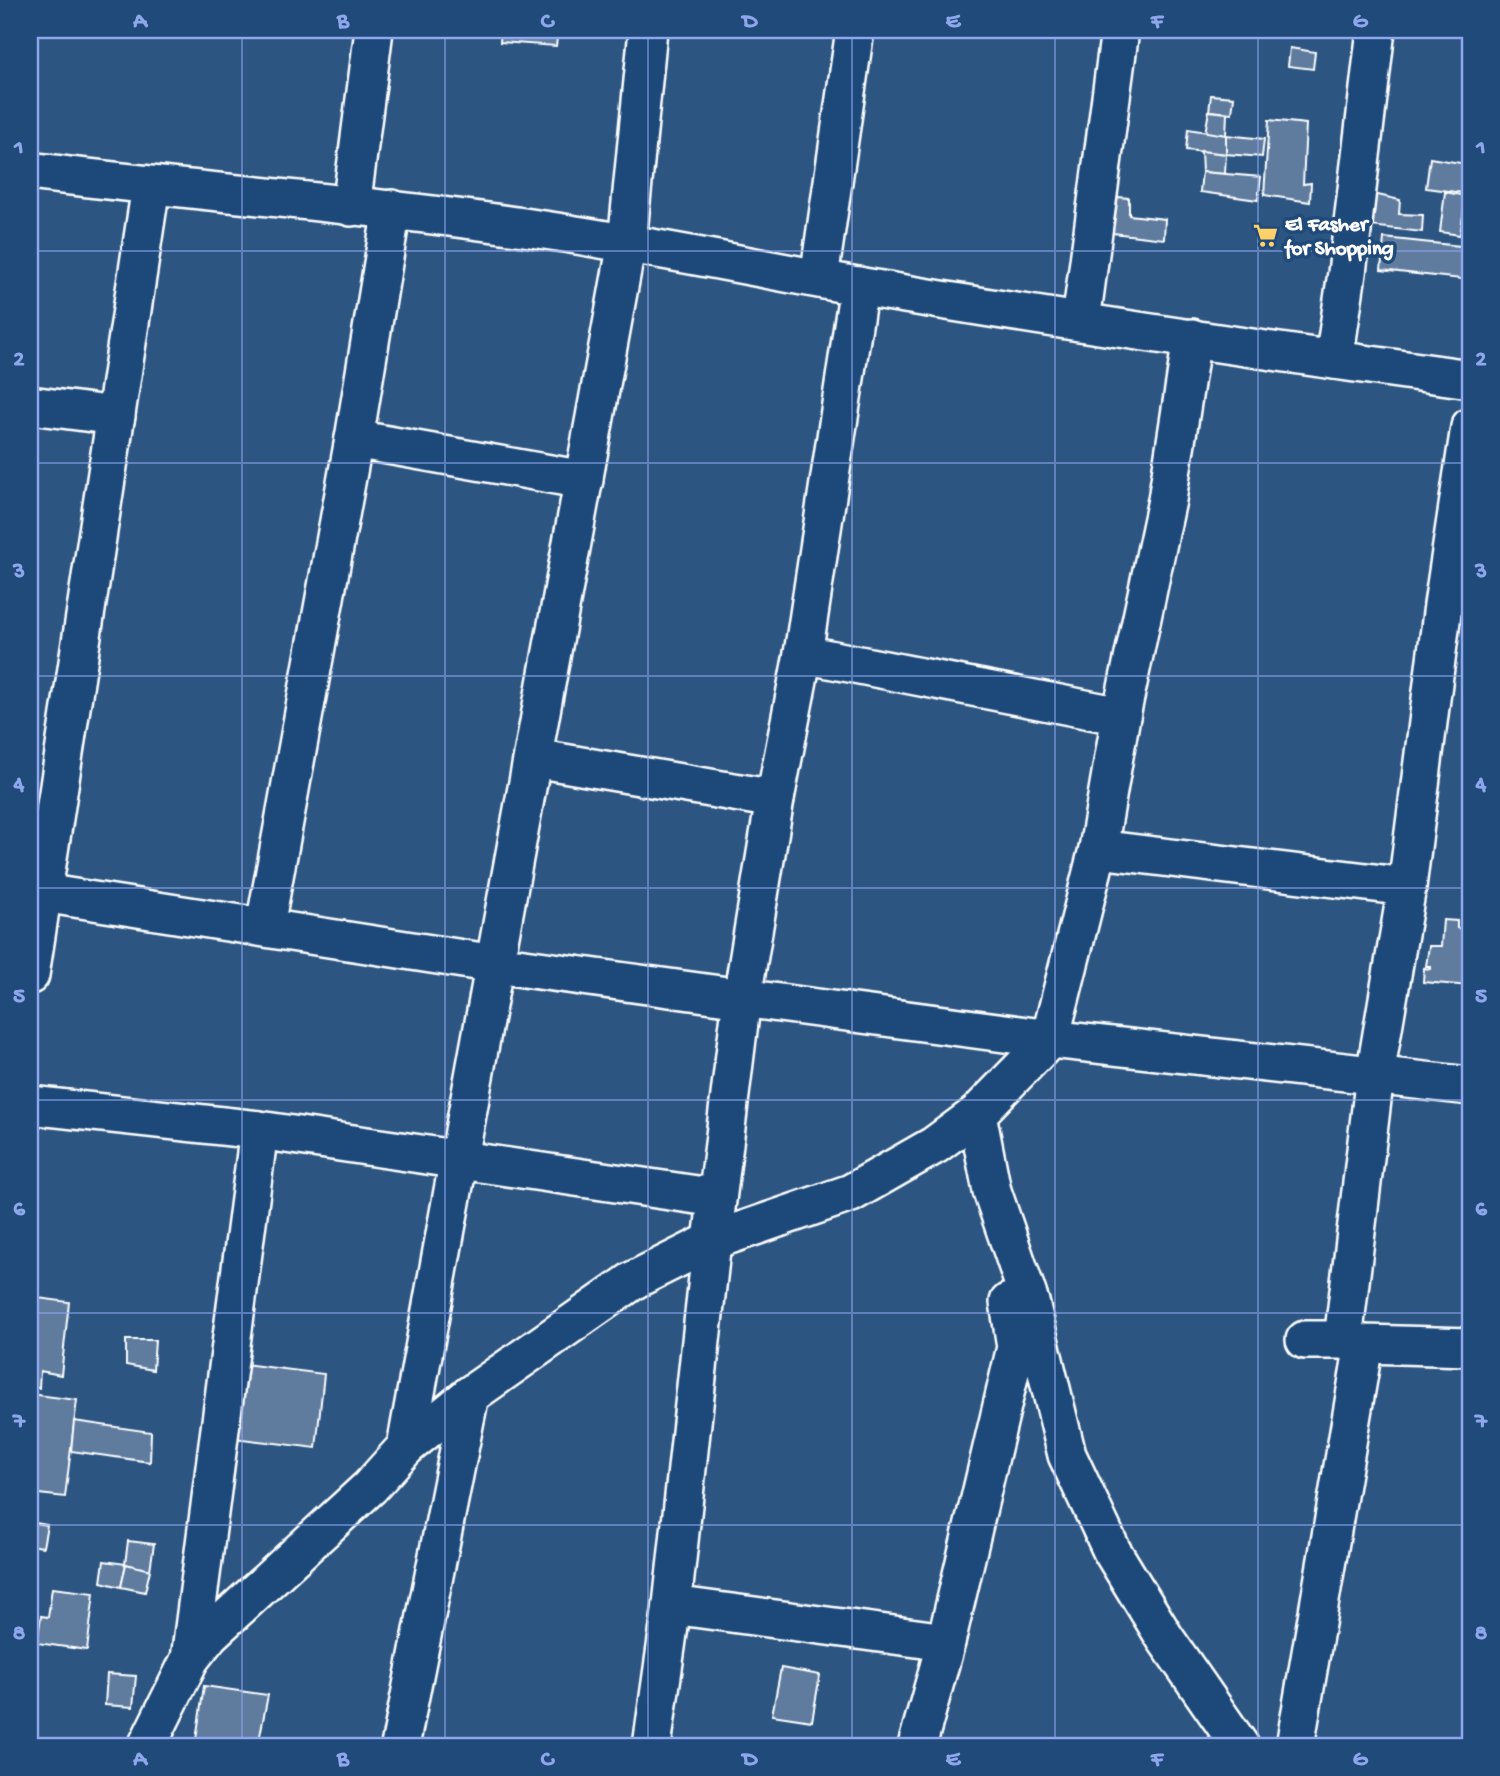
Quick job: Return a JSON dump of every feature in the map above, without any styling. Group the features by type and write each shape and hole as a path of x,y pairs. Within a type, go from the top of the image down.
{"street":[{"path":"351,206 374,30"},
{"path":"406,1447 627,243 648,30"},
{"path":"819,278 855,30"},
{"path":"1081,321 1120,30"},
{"path":"1334,360 1376,30"},
{"path":"30,172 392,209 627,243 859,286 1470,379"},
{"path":"30,975 36,892 116,416 151,186"},
{"path":"265,926 354,439 392,209"},
{"path":"652,1746 672,1605 742,998 775,799 803,654 859,286"},
{"path":"147,1746 190,1658 209,1634 370,1487 406,1447 470,1395 634,1280 712,1241 851,1193 935,1146 977,1114 1050,1040 1098,849 1121,716 1167,500 1192,338"},
{"path":"30,405 116,416"},
{"path":"1295,1746 1354,1342 1375,1076 1457,606 1470,427"},
{"path":"354,439 584,480"},
{"path":"803,654 1121,716"},
{"path":"534,758 775,799"},
{"path":"1098,849 1407,887"},
{"path":"36,892 495,964 1050,1040 1470,1086"},
{"path":"30,1105 258,1130 717,1198"},
{"path":"917,1746 946,1642 1016,1347 977,1114"},
{"path":"190,1658 258,1130"},
{"path":"992,1191 1030,1301 1067,1455 1112,1551 1166,1638 1240,1746"},
{"path":"1305,1340 1470,1347"},
{"path":"400,1746 470,1395"},
{"path":"672,1605 946,1642"}],"building":[{"path":"501,30 558,30 556,46 500,42"},
{"path":"1290,48 1315,52 1313,69 1288,66"},
{"path":"1211,95 1234,97 1232,113 1209,111"},
{"path":"1209,111 1227,113 1226,135 1205,133"},
{"path":"1269,120 1306,124 1303,184 1311,183 1310,202 1264,195"},
{"path":"1188,129 1226,135 1226,154 1186,150"},
{"path":"1226,135 1264,139 1262,157 1226,154"},
{"path":"1201,151 1226,154 1225,174 1202,172"},
{"path":"1430,158 1467,164 1463,193 1426,188"},
{"path":"1202,172 1261,177 1258,200 1200,192"},
{"path":"1445,192 1466,196 1460,235 1440,232"},
{"path":"1369,193 1400,200 1399,214 1423,215 1422,232 1361,225"},
{"path":"1105,196 1129,198 1129,215 1165,219 1164,239 1104,232"},
{"path":"1384,238 1470,247 1470,280 1381,270"},
{"path":"1443,920 1457,921 1457,928 1466,929 1467,922 1470,922 1470,986 1423,982 1424,968 1431,969 1431,966 1426,966 1429,946 1441,946"},
{"path":"30,1297 69,1302 61,1375 40,1371 39,1388 30,1387"},
{"path":"126,1340 155,1340 153,1370 126,1365"},
{"path":"235,1363 324,1374 316,1448 226,1437"},
{"path":"30,1394 77,1400 65,1497 30,1493"},
{"path":"74,1421 151,1432 150,1462 71,1451"},
{"path":"30,1522 47,1525 43,1547 30,1545"},
{"path":"128,1541 154,1544 150,1570 125,1564"},
{"path":"104,1561 126,1564 121,1587 101,1582"},
{"path":"126,1564 150,1570 145,1592 121,1587"},
{"path":"52,1588 94,1593 87,1650 37,1643 41,1616 48,1617"},
{"path":"781,1668 820,1675 812,1721 772,1715"},
{"path":"107,1674 136,1676 133,1707 105,1705"},
{"path":"204,1686 268,1695 258,1746 195,1746"}],"place":[{"name":"El Fasher for Shopping","path":"1265,235"}]}
